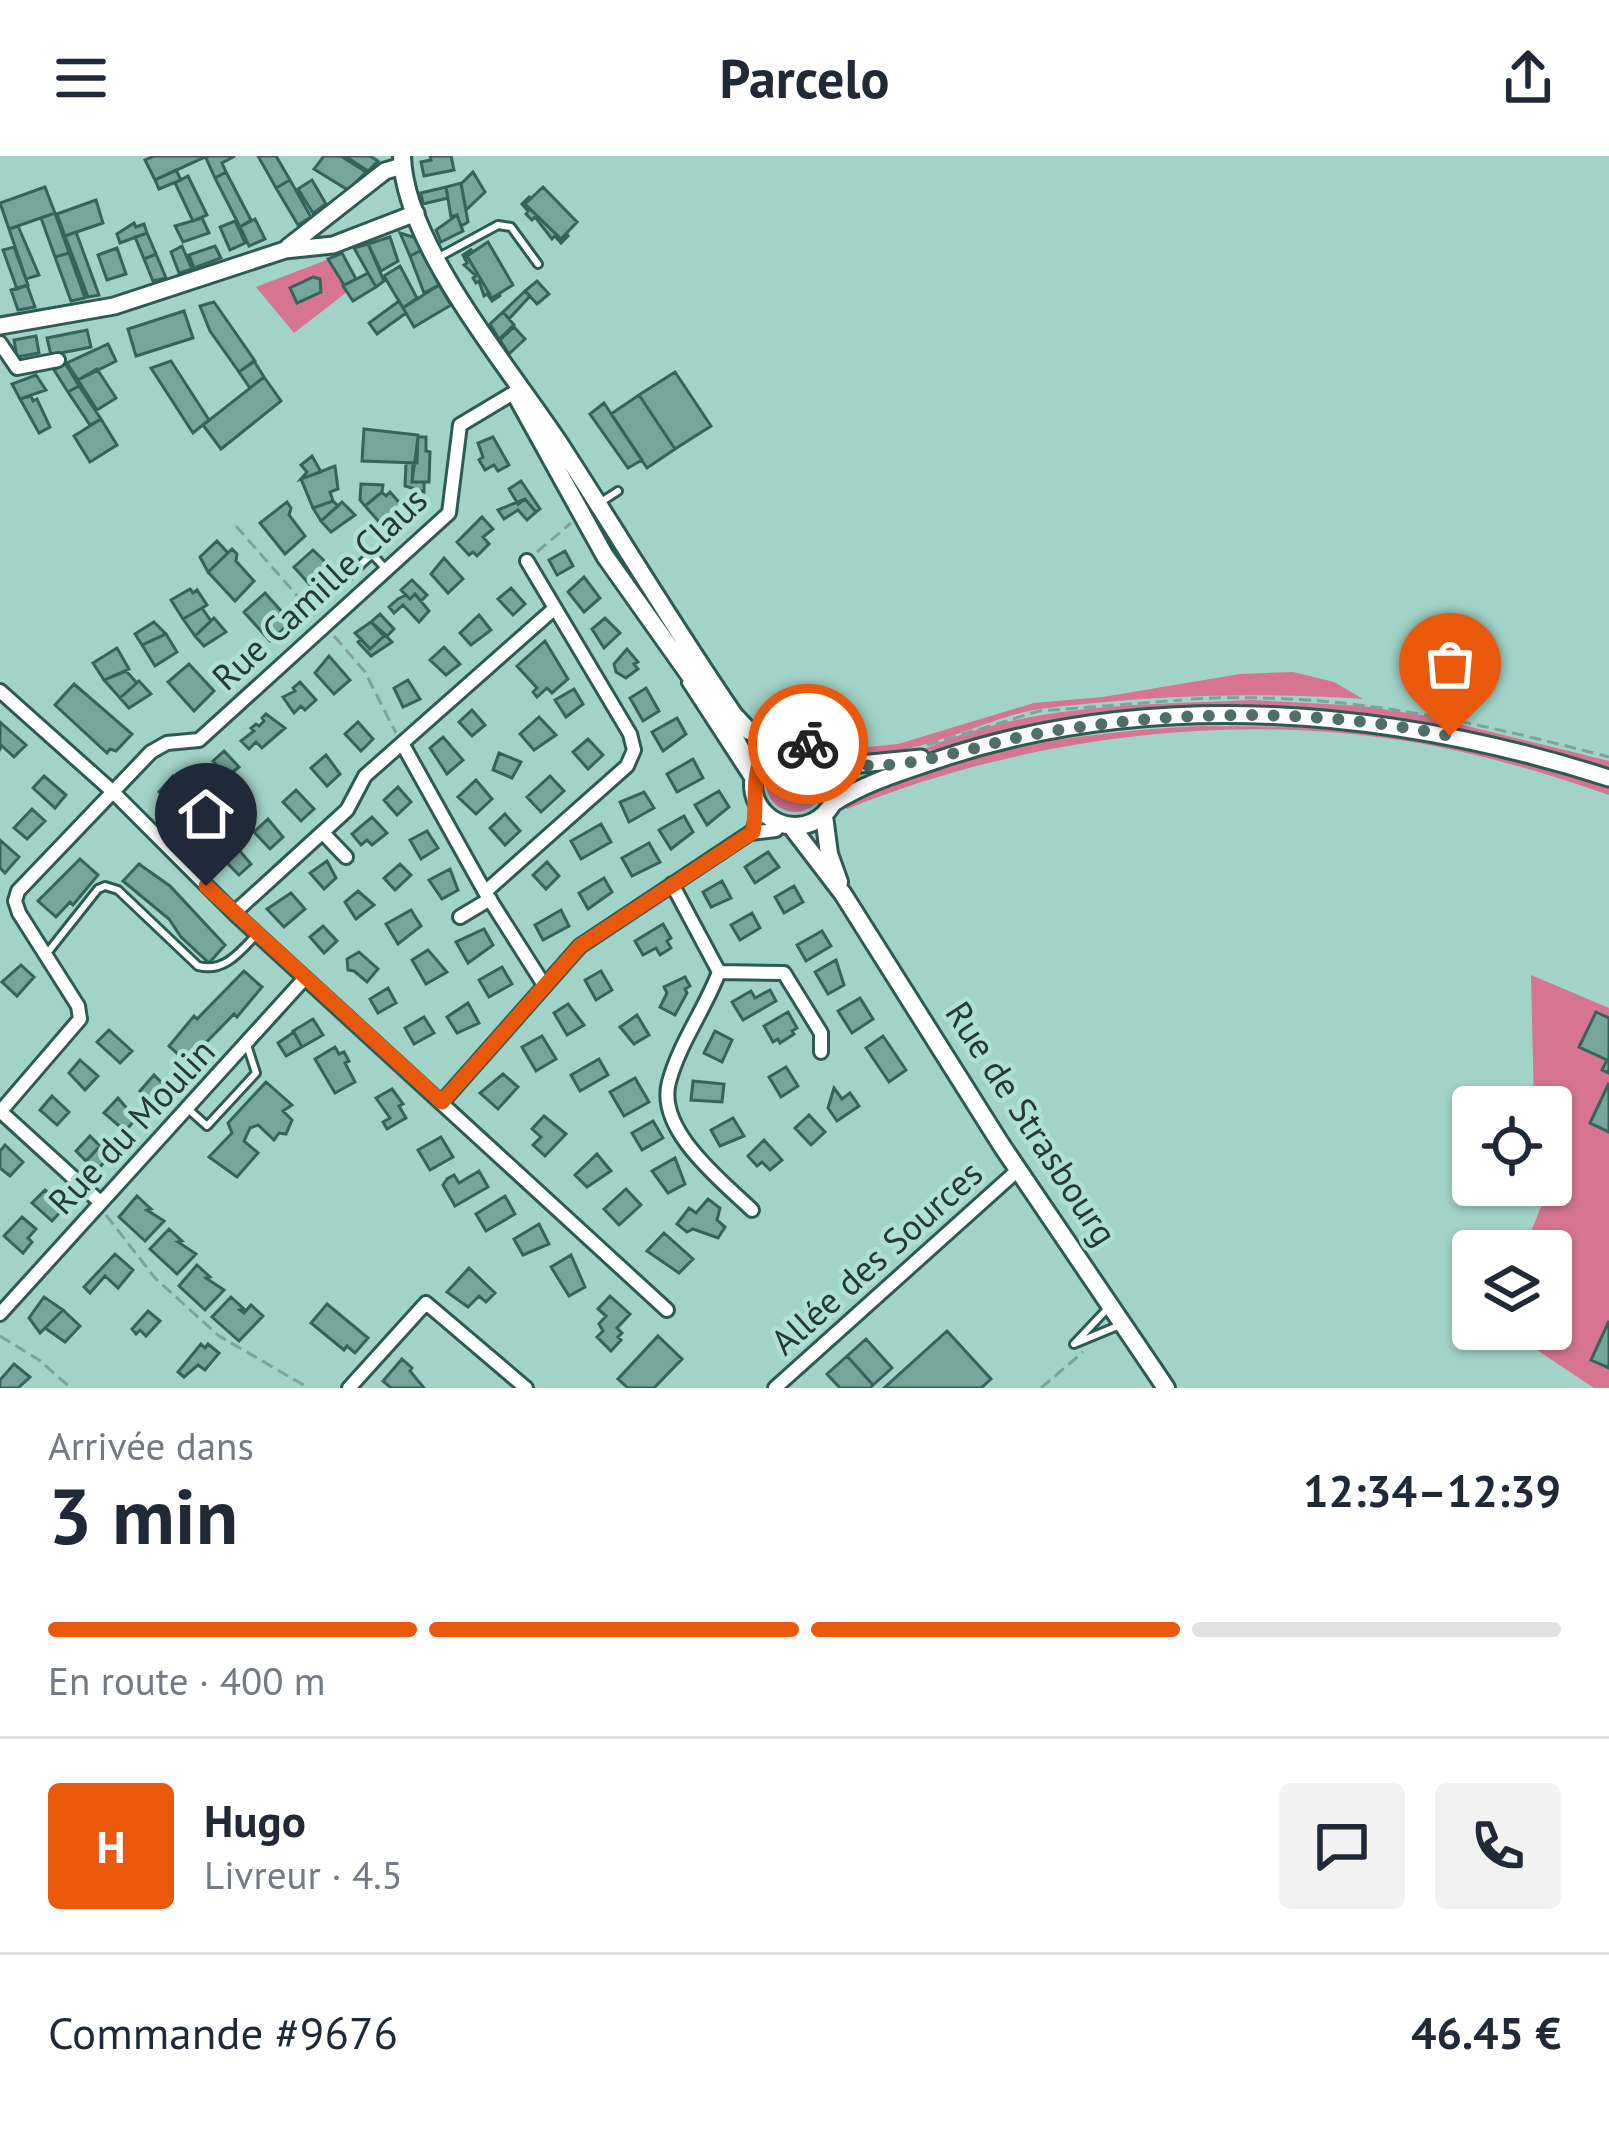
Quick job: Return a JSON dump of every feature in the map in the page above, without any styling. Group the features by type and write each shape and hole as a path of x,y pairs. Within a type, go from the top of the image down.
{"main road":[{"path":"402,161 408,199 437,258 469,313 515,392 574,512 738,744 760,807 785,825 802,826 828,809 838,780 835,755 784,736 749,731 734,715 563,448 469,313"},
{"path":"559,475 563,448"},
{"path":"574,512 598,504"},
{"path":"753,780 765,754 784,736"},
{"name":"Rue de Strasbourg","path":"828,809 829,854 843,894"},
{"name":"Rue de Strasbourg","path":"785,825 843,894 1018,1170 1112,1305 1119,1326 1166,1388"}],"street":[{"path":"285,250 402,161"},
{"path":"0,326 114,306 285,250 333,244 416,213"},
{"path":"0,343 17,368 58,360"},
{"name":"Rue Camille Claus","path":"46,955 19,913 18,891 111,790 160,745 199,740 452,508 460,425 515,392"},
{"path":"460,917 488,896 634,756 630,734 527,561"},
{"path":"233,913 347,810 365,776 555,608"},
{"path":"0,691 111,790 233,913 667,1310"},
{"path":"835,755 850,765 873,764 959,752 1046,732 1172,717 1278,716 1412,728 1526,751 1609,778"},
{"path":"403,745 544,985"},
{"path":"828,809 878,780 959,752"},
{"path":"753,832 760,807"},
{"path":"442,1102 580,946 753,832 785,825"},
{"path":"323,833 346,856"},
{"path":"672,884 719,972"},
{"path":"46,955 78,1006 80,1019 0,1112 100,1202"},
{"path":"719,972 784,973 821,1033 821,1052"},
{"path":"719,972 669,1079 667,1095 671,1113 693,1153 752,1210"},
{"name":"Rue du Moulin","path":"0,1315 305,978"},
{"name":"Allée des Sources","path":"775,1388 1018,1170"},
{"path":"349,1388 426,1303 526,1388"}],"lane":[{"path":"437,258 498,224 511,227 538,264"},
{"path":"598,504 618,491"},
{"path":"344,580 372,554 386,570"},
{"path":"46,955 105,886 118,890 198,967 217,968 235,958 257,934"},
{"path":"188,1108 207,1126 256,1072 247,1045"},
{"path":"1112,1305 1074,1344 1119,1326"}],"path":[{"path":"527,561 574,512"},
{"path":"784,736 796,725 811,728 835,755"},
{"path":"100,1202 130,1250 186,1307 219,1336 309,1388"},
{"path":"1041,1388 1119,1326"},
{"path":"0,1336 39,1360 71,1388"}],"shaded area":[{"path":"329,259 347,292 294,333 256,287"},
{"path":"1293,672 1334,682 1363,699 1229,695 1095,703 1023,712 902,750 859,754 846,749 898,744 1034,703 1103,697 1240,674"},
{"path":"1254,700 1363,706 1427,716 1609,761 1609,770 1431,724 1287,709 1231,709 1013,732 914,754 954,737 1037,716"},
{"path":"1201,726 1326,728 1429,741 1609,787 1609,795 1430,745 1304,730 1237,729 1104,740 1037,752 846,806 887,786 974,757 1064,739"},
{"path":"795,754 816,762 824,783 816,804 795,812 774,804 766,783 774,762"},
{"path":"1531,975 1609,1008 1609,1388 1594,1388 1537,1350 1572,1350 1572,1230 1532,1230 1541,1206 1572,1206 1572,1086 1534,1086"}],"building":[{"path":"209,156 235,156 222,163 226,172 215,178"},
{"path":"258,156 276,156 290,180 276,188"},
{"path":"324,156 341,156 366,172 348,190 314,169"},
{"path":"345,156 370,156 378,161 368,171"},
{"path":"430,156 451,156 454,170 424,176 421,162 431,160"},
{"path":"205,157 155,180 145,160"},
{"path":"176,170 181,180 159,189 155,180"},
{"path":"226,172 251,220 240,227 215,178"},
{"path":"473,172 485,192 466,210 461,184"},
{"path":"188,176 207,215 193,221 175,183"},
{"path":"290,180 311,217 298,225 276,188"},
{"path":"312,180 326,204 313,213 298,189"},
{"path":"461,183 468,222 461,226 457,215 451,217 446,187"},
{"path":"45,187 55,213 9,229 0,203"},
{"path":"446,187 448,198 423,204 421,193"},
{"path":"543,187 577,222 561,239 525,204"},
{"path":"530,196 525,204 561,239 569,235 561,243 526,214 522,204"},
{"path":"96,200 103,223 65,236 57,214"},
{"path":"55,213 69,253 55,257 41,218"},
{"path":"457,215 463,231 441,242 436,230"},
{"path":"202,218 209,233 183,242 175,226"},
{"path":"255,219 265,239 249,246 240,227"},
{"path":"235,221 245,243 230,250 220,227"},
{"path":"134,223 136,227 144,224 147,233 120,243 117,234"},
{"path":"18,226 39,275 26,279 9,229"},
{"path":"76,232 99,295 88,297 65,236"},
{"path":"147,233 156,254 144,259 135,237"},
{"path":"400,233 416,238 422,250 410,256"},
{"path":"390,237 398,261 381,271 368,244"},
{"path":"488,242 513,285 492,298 467,256"},
{"path":"368,244 384,281 376,287 354,248"},
{"path":"182,246 192,269 179,273 171,252"},
{"path":"215,246 221,258 194,268 189,255"},
{"path":"14,247 28,285 17,289 3,250"},
{"path":"117,248 126,274 107,280 98,255"},
{"path":"472,249 467,256 492,298 501,295 492,301 464,265 463,255"},
{"path":"422,250 439,285 424,293 410,256"},
{"path":"69,253 85,298 71,301 55,257"},
{"path":"342,253 356,279 344,285 328,259"},
{"path":"156,254 166,278 153,281 144,259"},
{"path":"400,266 417,298 403,308 384,276"},
{"path":"368,273 376,287 353,301 343,286"},
{"path":"313,277 320,279 321,292 297,303 290,288"},
{"path":"537,281 549,294 537,304 525,291"},
{"path":"27,285 35,307 18,310 11,290"},
{"path":"439,285 451,305 414,327 403,308"},
{"path":"525,291 530,296 509,319 503,312"},
{"path":"399,301 406,313 377,334 369,323"},
{"path":"214,302 255,361 239,372 210,331 200,306"},
{"path":"184,311 193,338 136,356 128,329"},
{"path":"503,312 514,325 499,339 490,324"},
{"path":"514,327 525,339 509,354 500,340"},
{"path":"87,330 91,347 51,355 47,338"},
{"path":"36,336 39,353 17,357 14,340"},
{"path":"108,344 116,361 78,380 67,363"},
{"path":"171,361 209,420 193,433 151,368"},
{"path":"254,361 264,377 250,388 239,372"},
{"path":"65,363 79,386 68,392 54,370"},
{"path":"97,369 116,398 97,410 78,380"},
{"path":"675,372 711,426 675,449 639,395"},
{"path":"36,375 46,390 20,399 12,384"},
{"path":"264,377 281,401 221,449 203,425"},
{"path":"79,386 101,419 90,425 68,392"},
{"path":"639,395 675,449 647,468 611,414"},
{"path":"31,396 50,427 39,433 20,399"},
{"path":"604,403 642,460 628,468 590,414"},
{"path":"101,419 117,445 90,462 74,436"},
{"path":"364,429 418,435 417,463 362,461"},
{"path":"418,437 426,437 426,451 430,452 429,482 412,482"},
{"path":"493,437 509,465 498,471 494,465 485,470 479,460 483,457 478,443"},
{"path":"312,456 321,472 301,479 307,472 301,465"},
{"path":"406,463 413,463 412,482 424,482 424,492 405,486"},
{"path":"335,466 338,489 330,492 333,501 313,508 301,479"},
{"path":"521,481 540,509 536,512 525,499 518,504 509,489"},
{"path":"361,484 383,485 382,492 365,506 360,500"},
{"path":"382,492 386,496 390,492 405,509 401,513 406,518 389,533 365,506"},
{"path":"525,499 536,512 527,520 518,510 504,519 498,510"},
{"path":"333,501 338,506 321,521 313,508"},
{"path":"287,502 289,515 305,536 285,554 260,523"},
{"path":"342,502 355,515 331,532 321,521"},
{"path":"482,517 493,529 483,537 489,544 477,556 469,555 457,542"},
{"path":"217,541 228,553 208,572 200,557"},
{"path":"232,549 254,581 235,601 208,572"},
{"path":"313,550 340,576 320,596 294,567"},
{"path":"565,551 573,566 557,575 549,560"},
{"path":"444,558 463,579 448,593 431,574"},
{"path":"584,577 600,598 584,612 568,592"},
{"path":"412,580 427,595 421,601 401,590"},
{"path":"511,588 525,604 513,615 498,599"},
{"path":"197,590 207,605 183,619 171,600"},
{"path":"265,593 291,622 270,641 244,612"},
{"path":"415,594 429,611 419,622 403,605 394,613 389,607 406,595 410,599"},
{"path":"202,608 211,621 195,636 183,619"},
{"path":"380,614 394,629 387,636 371,622"},
{"path":"479,615 491,630 471,645 460,633"},
{"path":"214,618 226,632 204,646 195,636"},
{"path":"605,618 620,633 604,648 592,629"},
{"path":"154,622 166,634 142,645 135,634"},
{"path":"371,622 384,636 370,649 355,633"},
{"path":"166,634 177,652 155,666 142,645"},
{"path":"385,635 392,642 371,656 358,642 361,639 370,649"},
{"path":"545,641 568,679 552,693 547,688 537,697 533,692 537,688 517,666"},
{"path":"444,647 460,664 446,675 430,660"},
{"path":"117,648 129,669 104,680 93,663"},
{"path":"627,649 638,669 626,678 616,672 614,664"},
{"path":"329,656 350,680 334,694 315,673"},
{"path":"189,664 214,691 194,711 168,682"},
{"path":"126,671 137,683 120,698 104,680"},
{"path":"408,680 420,699 403,707 394,688"},
{"path":"139,681 151,694 129,708 120,698"},
{"path":"300,682 316,700 294,713 283,697"},
{"path":"74,684 132,734 116,751 107,753 55,705"},
{"path":"646,688 659,711 643,721 630,698"},
{"path":"574,689 583,704 566,717 555,700"},
{"path":"472,710 485,725 472,736 459,722"},
{"path":"266,714 285,728 262,748 256,742 249,749 241,741"},
{"path":"539,717 556,735 534,750 520,734"},
{"path":"677,718 686,734 663,751 652,732"},
{"path":"0,722 26,745 14,757 0,749"},
{"path":"358,722 373,739 361,751 345,734"},
{"path":"443,737 463,760 447,774 430,748"},
{"path":"588,739 603,755 588,769 573,752"},
{"path":"224,751 239,767 227,777 213,761"},
{"path":"499,753 521,762 512,778 493,770"},
{"path":"326,755 340,774 327,786 311,768"},
{"path":"693,759 703,778 677,792 667,774"},
{"path":"216,765 231,781 218,792 204,776"},
{"path":"44,776 66,795 55,808 33,788"},
{"path":"173,776 188,792 173,805 159,792"},
{"path":"550,776 564,791 541,812 527,797"},
{"path":"476,780 492,799 476,814 458,797"},
{"path":"398,787 411,802 397,815 384,800"},
{"path":"296,790 314,809 301,821 283,802"},
{"path":"719,791 729,807 707,825 695,805"},
{"path":"644,792 654,808 629,822 620,802"},
{"path":"210,794 229,819 204,842 185,821"},
{"path":"32,809 45,821 27,839 14,828"},
{"path":"505,814 520,831 505,845 490,828"},
{"path":"684,816 693,832 671,849 659,830"},
{"path":"372,817 387,833 372,845 367,840 361,845 352,834"},
{"path":"268,819 283,837 270,849 254,832"},
{"path":"601,824 611,842 581,859 571,841"},
{"path":"427,831 438,848 421,859 410,840"},
{"path":"0,840 19,857 5,873 0,868"},
{"path":"649,843 660,862 632,876 622,858"},
{"path":"239,850 251,864 239,875 226,862"},
{"path":"768,852 779,867 755,883 745,867"},
{"path":"80,859 98,875 56,917 38,901"},
{"path":"327,861 336,878 324,889 310,873"},
{"path":"547,862 559,876 546,889 533,875"},
{"path":"139,864 170,886 225,945 209,963 169,919 123,881"},
{"path":"400,864 411,875 395,890 384,878"},
{"path":"450,869 458,890 442,899 429,880"},
{"path":"604,878 612,892 588,909 579,893"},
{"path":"722,881 731,898 711,907 703,892"},
{"path":"794,886 803,902 784,913 775,897"},
{"path":"358,891 374,905 356,919 345,902"},
{"path":"291,893 305,909 284,927 267,909"},
{"path":"411,910 421,926 398,944 386,924"},
{"path":"561,910 569,926 543,940 535,925"},
{"path":"752,913 760,928 740,940 731,925"},
{"path":"663,924 671,948 660,955 656,948 643,955 635,941"},
{"path":"323,926 337,941 324,953 310,937"},
{"path":"484,929 493,945 468,963 456,942"},
{"path":"822,931 831,946 806,961 797,945"},
{"path":"428,950 447,972 426,984 412,960"},
{"path":"359,952 378,969 367,982 348,970 347,959"},
{"path":"836,960 844,985 828,994 815,972"},
{"path":"21,965 34,977 17,996 2,982"},
{"path":"502,967 512,984 489,997 479,980"},
{"path":"244,971 262,987 187,1062 169,1046"},
{"path":"601,971 612,990 596,1000 585,980"},
{"path":"685,977 690,986 675,1015 660,1007 667,993 664,987"},
{"path":"388,988 396,1003 378,1013 370,999"},
{"path":"770,990 776,1001 743,1020 732,1002 751,991 755,998"},
{"path":"860,998 873,1019 852,1033 838,1011"},
{"path":"468,1003 479,1023 457,1033 447,1017"},
{"path":"568,1004 584,1025 567,1035 554,1013"},
{"path":"788,1012 797,1028 794,1034 773,1042 764,1026"},
{"path":"1596,1012 1609,1018 1609,1073 1602,1070 1607,1060 1579,1047"},
{"path":"637,1015 649,1035 634,1044 620,1027"},
{"path":"424,1017 434,1033 414,1044 405,1028"},
{"path":"313,1019 323,1035 302,1047 293,1031"},
{"path":"109,1030 132,1051 120,1063 97,1042"},
{"path":"715,1031 732,1040 722,1062 704,1053"},
{"path":"294,1032 302,1047 286,1056 278,1043"},
{"path":"542,1036 556,1059 536,1071 522,1047"},
{"path":"883,1036 906,1070 889,1082 866,1048"},
{"path":"335,1047 339,1054 344,1052 355,1082 335,1093 315,1059"},
{"path":"599,1059 608,1075 580,1091 571,1075"},
{"path":"80,1060 98,1076 85,1090 69,1073"},
{"path":"786,1067 798,1086 781,1097 769,1077"},
{"path":"503,1074 518,1087 498,1109 480,1093"},
{"path":"154,1075 166,1087 153,1103 140,1091"},
{"path":"635,1078 649,1102 624,1116 610,1092"},
{"path":"693,1081 724,1084 722,1102 691,1100"},
{"path":"266,1082 292,1105 283,1111 292,1120 286,1134 279,1133 274,1140 258,1125 250,1128 244,1141 258,1153 237,1177 209,1157 232,1133 228,1123"},
{"path":"1609,1083 1609,1132 1590,1123"},
{"path":"834,1088 842,1099 850,1093 859,1106 837,1121 828,1108"},
{"path":"392,1089 406,1118 387,1129 383,1122 390,1118 376,1098"},
{"path":"52,1096 69,1112 57,1125 40,1110"},
{"path":"118,1098 136,1119 125,1131 104,1113"},
{"path":"809,1115 825,1132 811,1145 795,1128"},
{"path":"544,1116 566,1134 545,1156 533,1145 541,1137 532,1129"},
{"path":"733,1118 744,1136 720,1146 711,1130"},
{"path":"653,1121 663,1138 642,1150 632,1133"},
{"path":"90,1136 100,1146 86,1161 76,1151"},
{"path":"441,1137 453,1157 430,1170 418,1150"},
{"path":"764,1140 782,1160 770,1170 762,1162 757,1166 748,1156"},
{"path":"5,1145 23,1162 10,1176 0,1168 0,1151"},
{"path":"100,1146 111,1155 97,1170 86,1161"},
{"path":"597,1154 611,1171 587,1187 575,1175"},
{"path":"675,1158 685,1184 668,1193 652,1171"},
{"path":"479,1171 488,1187 455,1206 443,1185 447,1179 454,1175 459,1183"},
{"path":"626,1189 641,1205 619,1225 604,1209"},
{"path":"45,1190 65,1207 52,1221 32,1203"},
{"path":"137,1196 164,1221 145,1241 119,1217"},
{"path":"505,1196 515,1214 486,1231 476,1214"},
{"path":"708,1199 720,1208 717,1220 725,1227 718,1238 693,1229 687,1232 677,1224 689,1208 696,1213"},
{"path":"22,1217 36,1229 23,1253 4,1236"},
{"path":"539,1224 549,1244 523,1255 514,1239"},
{"path":"169,1229 196,1254 177,1274 150,1249"},
{"path":"664,1233 693,1259 679,1273 647,1251"},
{"path":"115,1254 133,1270 118,1288 105,1276 90,1293 84,1287"},
{"path":"571,1255 585,1287 569,1296 551,1267"},
{"path":"197,1265 224,1290 205,1310 179,1286"},
{"path":"469,1268 495,1293 486,1302 479,1296 468,1307 447,1292"},
{"path":"610,1296 630,1314 617,1328 621,1340 611,1351 597,1337 606,1316 598,1309"},
{"path":"44,1297 63,1310 40,1333 29,1318"},
{"path":"231,1297 244,1313 251,1305 263,1316 239,1341 212,1317"},
{"path":"327,1304 368,1338 355,1353 347,1346 344,1350 311,1323"},
{"path":"63,1310 80,1326 65,1342 45,1328"},
{"path":"148,1311 160,1321 146,1336 140,1330 136,1334 132,1329"},
{"path":"1609,1321 1609,1368 1591,1360"},
{"path":"947,1331 991,1379 981,1388 884,1388"},
{"path":"658,1336 682,1359 654,1388 628,1388 618,1379"},
{"path":"866,1339 892,1368 873,1385 847,1356"},
{"path":"201,1344 219,1353 205,1370 198,1365 184,1377 178,1372"},
{"path":"847,1356 873,1385 870,1388 840,1388 827,1374"},
{"path":"402,1359 424,1388 391,1388 383,1381"},
{"path":"14,1364 30,1377 18,1388 0,1388 0,1380"}],"way so far":[{"path":"808,744 838,762 873,764 1080,727 1153,718 1232,716 1325,718 1450,736"}],"route":[{"path":"206,886 442,1102 580,946 753,832 760,807 753,786 758,764 775,747 808,744"}]}
